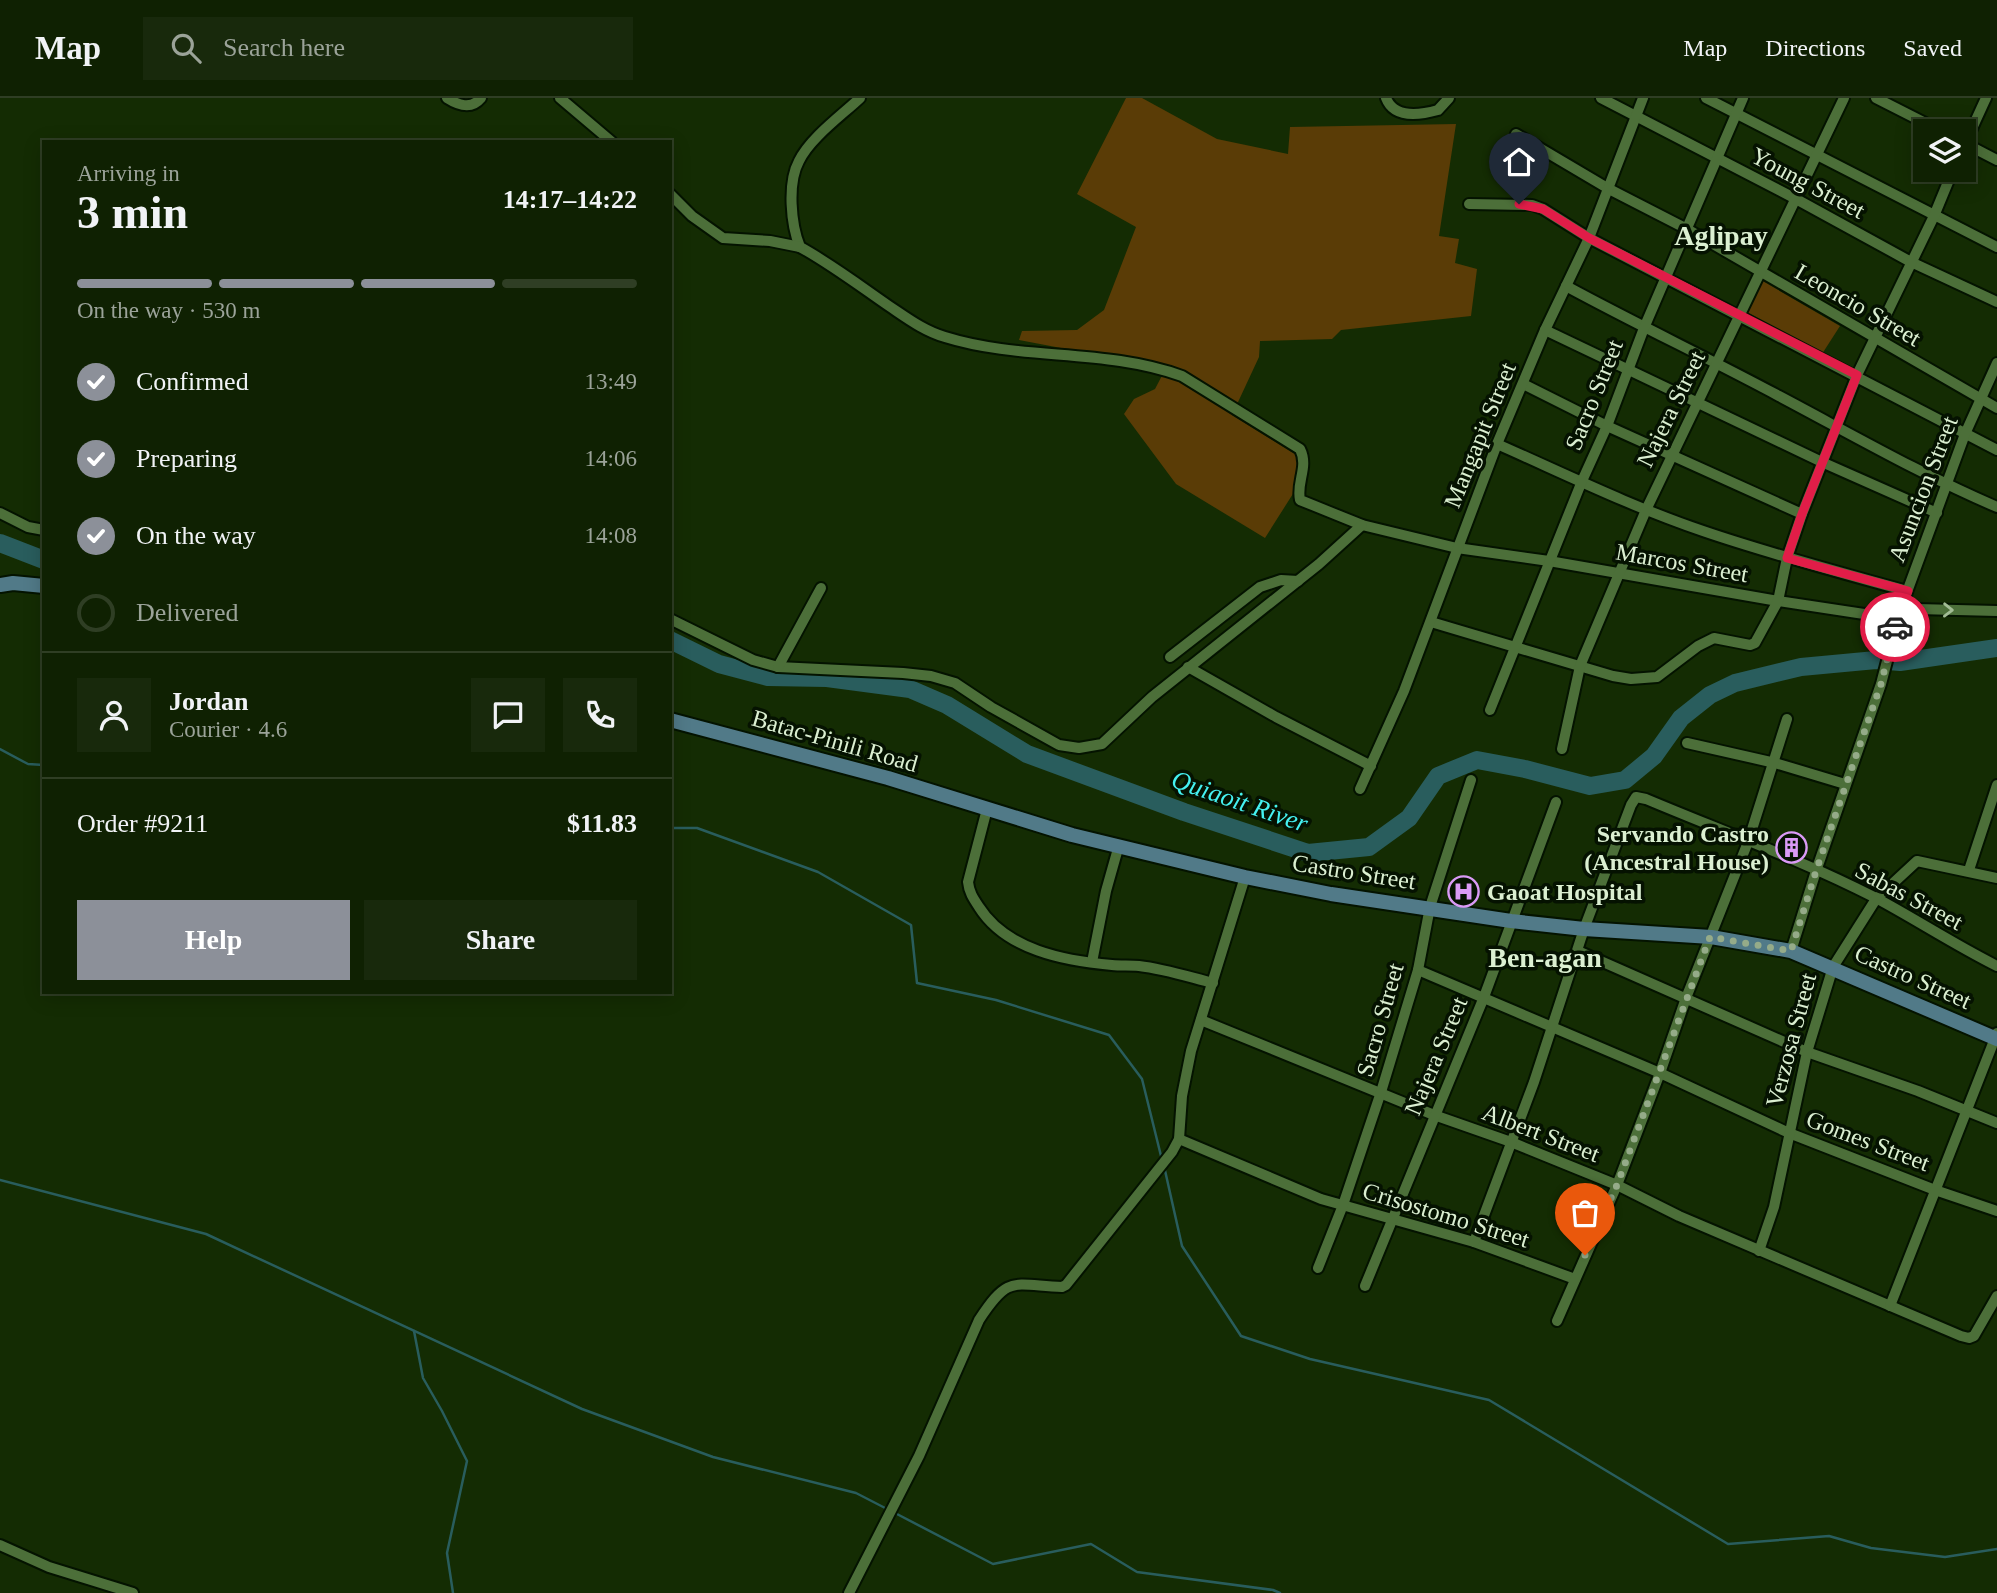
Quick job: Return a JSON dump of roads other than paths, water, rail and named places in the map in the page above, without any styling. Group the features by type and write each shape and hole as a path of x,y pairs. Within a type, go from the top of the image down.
{"main road":[{"path":"0,585 42,586"},
{"name":"Batac-Pinili Road","path":"672,721 818,758 987,809"},
{"name":"Castro Street","path":"987,809 1072,835 1245,877 1331,894 1511,921 1584,929 1710,937 1791,951 1996,1036"}],"street":[{"path":"447,98 467,106 481,98"},
{"path":"559,98 610,140"},
{"path":"800,247 795,235 792,213 793,183 798,162 812,143 860,98"},
{"path":"1386,98 1390,107 1411,113 1438,110 1448,98"},
{"name":"Young Street","path":"1601,98 1911,262 1997,302"},
{"name":"Mangapit Street","path":"1360,789 1431,622 1497,444 1545,330 1589,238 1643,98"},
{"path":"1706,98 1997,247"},
{"name":"Sacro Street","path":"1490,710 1549,561 1607,426 1627,369 1743,98"},
{"name":"Najera Street","path":"1562,749 1580,666 1618,573 1844,98"},
{"path":"1876,98 1917,119"},
{"path":"1976,119 1986,98"},
{"name":"Leoncio Street","path":"1516,134 1997,408"},
{"path":"1976,150 1997,160"},
{"path":"1431,622 1613,676 1631,678 1657,677 1711,639 1746,645 1755,643 1778,601 1787,558 1802,514 1857,375 1949,182"},
{"path":"672,196 692,216 723,238 770,241 800,247"},
{"path":"1469,204 1532,205 1543,209 1589,238 1997,450"},
{"name":"Marcos Street","path":"800,247 929,332 996,348 1094,356 1164,369 1182,376 1300,449 1304,469 1300,499 1362,525 1457,548 1864,614 1917,609 1996,609"},
{"path":"1566,286 1946,485 1997,507"},
{"path":"1545,330 1824,463 1937,513"},
{"name":"Asuncion Street","path":"1791,951 1885,669 1900,611 1965,434 1997,363"},
{"path":"1523,383 1607,426 1802,514"},
{"path":"1497,444 1646,510 1787,558 1908,591"},
{"path":"0,513 28,527 42,530"},
{"path":"672,620 753,660 778,667 841,668 931,676 955,683 991,707 1059,745 1079,748 1102,744 1188,667 1298,581 1362,525"},
{"path":"1170,657 1260,587 1281,580 1298,581"},
{"path":"778,667 821,588"},
{"path":"1188,667 1276,717 1371,766"},
{"path":"1557,1321 1617,1185 1660,1073 1686,998 1748,842 1787,719"},
{"path":"1687,743 1775,763 1845,785"},
{"name":"Sacro Street","path":"1318,1268 1343,1205 1381,1092 1418,970 1430,907 1471,780"},
{"path":"1997,785 1969,870 1997,878"},
{"name":"Sabas Street","path":"1584,929 1636,797 1876,898 1997,966"},
{"name":"Najera Street","path":"1365,1286 1484,997 1556,802"},
{"path":"987,809 968,882 970,893 986,919 996,928 1048,954 1162,970 1213,983"},
{"path":"1092,962 1106,891 1119,845"},
{"name":"Verzosa Street","path":"1759,1251 1774,1207 1807,1052 1833,967 1876,898 1911,864 1917,861 1969,870"},
{"path":"849,1593 919,1455 979,1320 992,1300 1002,1290 1022,1284 1066,1285 1167,1160 1179,1139 1186,1075 1200,1020 1245,877"},
{"path":"1474,1242 1552,1027 1584,929"},
{"path":"1578,951 1807,1052 1997,1123"},
{"name":"Gomes Street","path":"1418,970 1660,1073 1789,1133 1935,1190 1997,1211"},
{"name":"Albert Street","path":"1200,1020 1434,1115 1511,1142 1617,1185 1759,1251 1969,1338 1978,1331 1997,1296"},
{"path":"1890,1307 1996,1036"},
{"name":"Crisostomo Street","path":"1179,1139 1305,1194 1474,1242 1575,1279"},
{"path":"0,1545 49,1567 132,1593"}],"waterway":[{"name":"Quiaoit River","path":"0,543 42,559"},
{"name":"Quiaoit River","path":"672,641 719,664 768,677 827,678 910,689 947,705 1027,754 1184,812 1308,853 1369,847 1409,818 1438,776 1477,760 1590,786 1625,780 1654,756 1681,718 1710,695 1735,683 1801,667 1876,660 1900,662 1997,648"},
{"path":"0,749 28,764 42,765"},
{"path":"672,828 697,828 818,872 911,925 917,983 996,1000 1109,1035 1142,1079 1162,1160"},
{"path":"1164,1166 1182,1246 1241,1336 1310,1359 1489,1400 1728,1544 1829,1536 1871,1548 1945,1557 1997,1549"},
{"path":"0,1180 206,1234 582,1409 713,1457 856,1493 889,1510"},
{"path":"414,1331 423,1378 467,1461 447,1553 453,1593"},
{"path":"895,1513 993,1564 1091,1544 1137,1572 1280,1593"}],"place":[{"name":"Servando Castro (Ancestral House)","path":"1792,848"},
{"name":"Gaoat Hospital","path":"1464,892"}],"district":[{"name":"Aglipay","path":"1721,235"},
{"name":"Ben-agan","path":"1545,957"}]}
